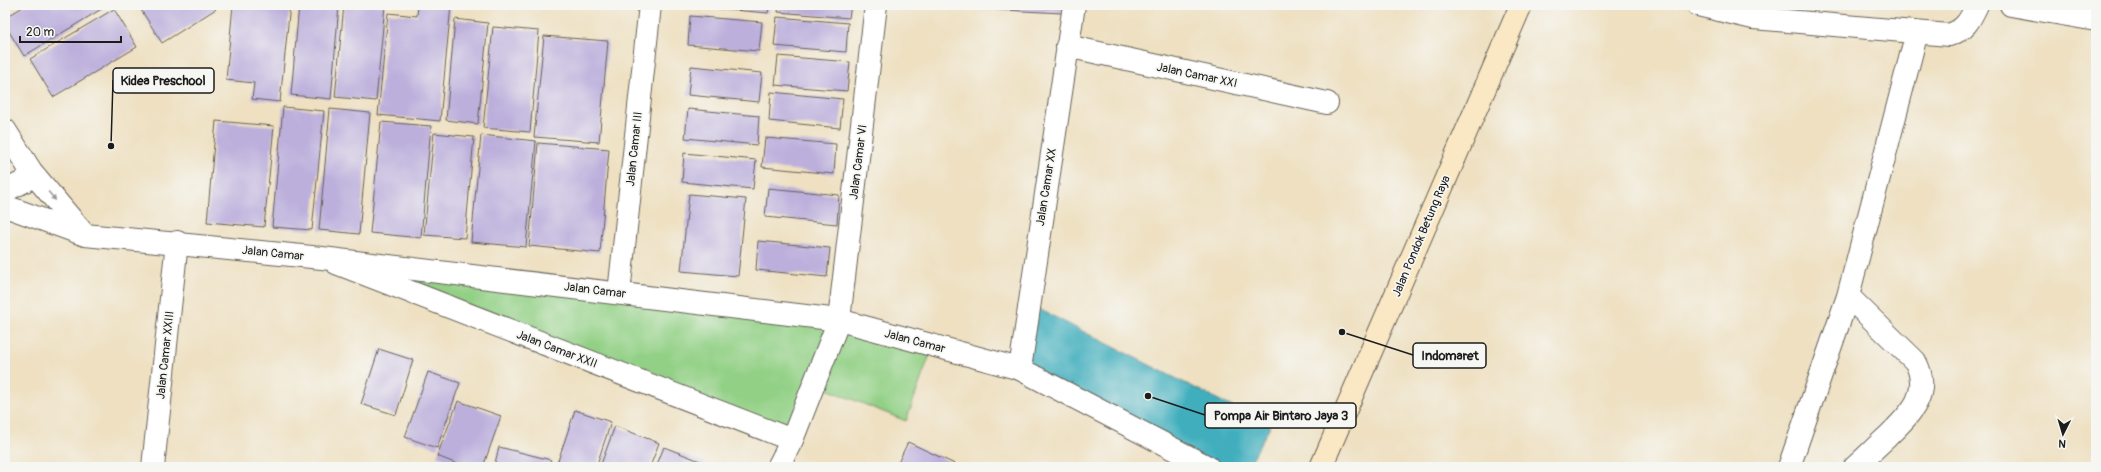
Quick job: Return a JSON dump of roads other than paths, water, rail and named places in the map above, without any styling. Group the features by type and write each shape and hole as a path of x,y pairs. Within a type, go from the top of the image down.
{"main road":[{"name":"Jalan Pondok Betung Raya","path":"1321,467 1521,5"}],"street":[{"name":"Jalan Camar III","path":"619,293 650,5"},
{"name":"Jalan Camar VI","path":"839,320 876,5"},
{"name":"Jalan Camar XX","path":"1020,370 1074,5"},
{"path":"1698,5 1753,18 1948,35 1959,32 1969,22 1977,5"},
{"path":"2011,5 2096,20"},
{"path":"1789,467 1848,296 1917,32"},
{"name":"Jalan Camar XXI","path":"1067,46 1327,104"},
{"path":"5,130 31,171 85,235"},
{"path":"5,191 26,181 31,171"},
{"name":"Jalan Camar","path":"5,206 85,235 177,242 322,258 839,320 1020,370 1208,467"},
{"name":"Jalan Camar XXIII","path":"153,467 177,242"},
{"name":"Jalan Camar XXII","path":"322,258 792,440"},
{"path":"1848,296 1915,360 1919,368 1922,381 1921,391 1910,415 1855,467"},
{"path":"778,467 792,440 839,320"}],"water":[{"path":"1033,306 1270,426 1248,467 1222,467 1026,366"}],"place":[{"name":"Kidea Preschool","path":"111,146"},
{"name":"Indomaret","path":"1342,332"},
{"name":"Pompa Air Bintaro Jaya 3","path":"1148,396"}]}
